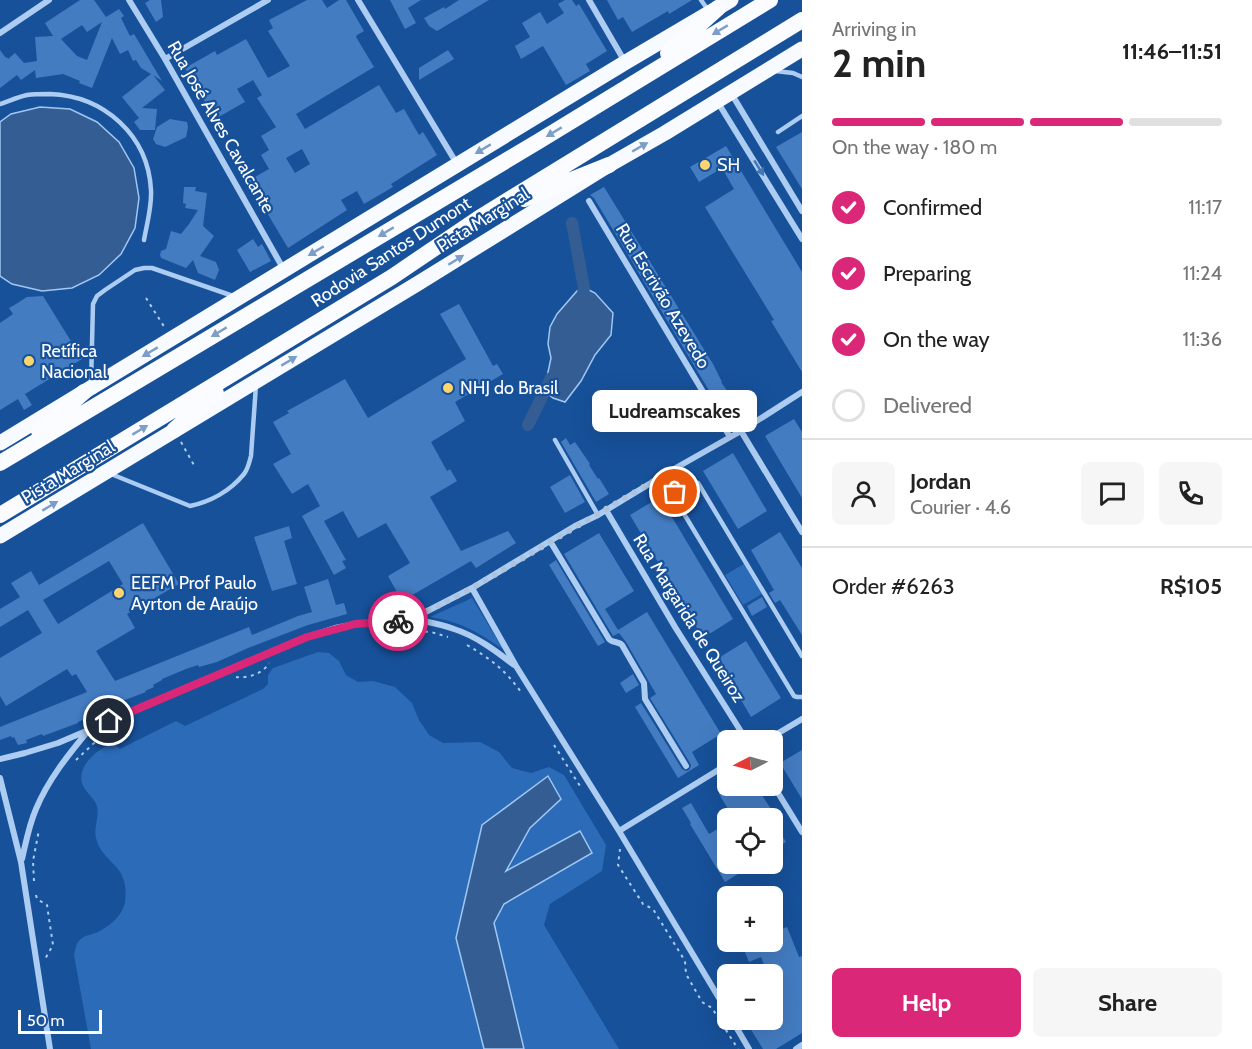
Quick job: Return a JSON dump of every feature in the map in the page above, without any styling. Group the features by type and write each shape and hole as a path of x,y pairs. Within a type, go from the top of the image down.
{"highway":[{"name":"Rodovia Santos Dumont","path":"4,461 770,0"},
{"path":"638,80 715,5"},
{"name":"Rodovia Santos Dumont","path":"0,515 392,277 479,218 802,20"},
{"path":"479,218 609,165"},
{"path":"176,435 246,366"},
{"path":"4,461 87,390"}],"main road":[{"path":"0,443 626,62 715,5"},
{"name":"Pista Marginal","path":"0,536 106,472 176,435 256,381 802,49"}],"street":[{"path":"0,33 49,0"},
{"name":"Rua José Alves Cavalcante","path":"129,0 165,59 284,270"},
{"path":"165,59 268,0"},
{"path":"358,0 457,165"},
{"path":"589,0 626,62"},
{"path":"724,96 802,211"},
{"path":"724,96 802,238"},
{"name":"Rua Escrivão Azevedo","path":"590,201 729,437"},
{"path":"412,619 472,588 741,431 802,392"},
{"path":"741,431 802,532"},
{"name":"Rua Margarida de Queiroz","path":"606,510 675,627 740,730"},
{"path":"549,542 609,639 622,645 645,682 645,699 686,766"},
{"path":"472,588 516,666 717,995"},
{"path":"0,759 58,743 307,637 355,624 412,619 434,623 465,633 516,666"},
{"path":"783,730 802,719"},
{"path":"21,862 30,825 45,790 65,759 89,729"},
{"path":"619,831 717,771"},
{"path":"0,778 21,862 50,1049"},
{"path":"780,796 802,832"},
{"path":"738,1030 749,1049"},
{"path":"796,1049 802,1045"}],"lane":[{"path":"766,71 793,73 802,77"},
{"path":"0,104 26,95 61,95 86,100 111,114 128,129 140,148 148,169 151,187 151,202 144,240"},
{"path":"778,132 802,116"},
{"path":"87,390 93,304 98,296 135,270 152,268 238,298"},
{"path":"106,472 190,506 203,504 218,496 244,474 248,466 251,456 256,381"},
{"path":"555,440 598,514"},
{"path":"674,469 684,486"},
{"path":"802,656 698,483 692,482 675,492 675,499 794,696 802,697"}],"path":[{"path":"146,297 172,339"},
{"path":"176,435 195,467"},
{"path":"390,630 431,632 450,638"},
{"path":"460,640 488,657 508,675 524,696"},
{"path":"231,675 243,678 266,669 272,659"},
{"path":"72,765 110,731"},
{"path":"554,744 584,792"},
{"path":"34,883 33,861 41,822"},
{"path":"621,849 618,865 643,904 653,909 685,961 686,974 702,1002 712,1008 738,1049"},
{"path":"35,892 37,899 47,905 53,945 45,959"}],"shaded area":[{"path":"40,107 70,109 97,122 119,142 134,168 139,198 135,228 121,254 99,275 72,288 42,291 12,284 0,276 0,122 11,114"},
{"path":"587,289 595,293 613,313 611,335 595,355 581,381 565,402 553,398 544,391 551,358 548,344 550,327 557,314 577,291"},
{"path":"744,564 762,594 743,605 725,575"},
{"path":"472,598 503,649 469,629 430,617"},
{"path":"318,652 329,653 339,661 346,675 358,682 373,681 395,687 412,703 429,735 443,743 480,742 499,752 512,768 531,773 549,767 564,775 606,845 602,871 550,904 544,925 619,1049 524,1049 494,923 504,904 592,853 580,832 506,872 530,828 561,799 548,777 456,938 484,1049 91,1049 74,955 80,940 103,930 119,916 124,907 125,889 124,879 99,847 96,838 97,806 85,789 81,776 86,764 101,749 113,743 120,749 176,721 185,726 263,689 268,684 268,675 273,668"},
{"path":"548,776 561,799 530,828 506,871 580,831 592,853 504,904 494,923 524,1049 484,1049 456,938 482,825"}],"building":[{"path":"80,0 94,0 106,17 119,9 124,16 121,18 130,36 134,34 162,81 153,75 165,90 142,108 157,109 155,130 140,130 134,122 139,118 122,97 151,74 141,68 136,60 133,61 128,50 120,54 112,38 92,88 63,74 36,78 35,70 21,80 17,75 0,88 0,50 8,59 15,53 24,63 37,61 35,37 53,36 45,23","holes":["102,22 87,60 77,56 61,39 82,25 87,32"]},
{"path":"150,0 161,0 163,17 156,22 145,3"},
{"path":"307,0 322,0 327,8 339,0 346,0 364,31 356,37 374,67 296,114 305,129 379,85 396,113 404,109 419,135 423,132 437,155 391,184 393,187 364,204 357,191 341,200 347,210 288,248 248,181 269,169 261,155 269,150 261,136 276,127 257,98 262,95 253,80 237,89 245,102 215,119 185,68 215,51 217,55 246,39 268,78 290,66 268,31 273,28 269,20","holes":["302,149 310,164 295,173 286,158"]},
{"path":"390,0 421,0 408,8 416,23 405,29"},
{"path":"459,0 489,0 437,31 429,26 424,18"},
{"path":"565,0 572,0 576,6 579,4 607,51 586,64 590,71 566,85 543,46 521,59 515,46 530,37 522,23 540,12 547,24 564,13 558,4"},
{"path":"607,0 692,0 632,32 623,17 618,20"},
{"path":"448,50 454,59 419,80 419,68"},
{"path":"170,119 187,122 186,137 165,147 156,144 153,139 157,127"},
{"path":"802,132 802,189 776,147"},
{"path":"726,146 802,272 802,372 771,321 774,320 705,207 734,189 722,168 699,182 690,167"},
{"path":"184,187 196,187 195,191 207,193 203,226 214,236 200,256 216,262 219,270 215,280 198,273 193,260 186,268 161,258 160,255 161,251 166,249 171,231 181,234 198,210 185,208"},
{"path":"604,187 713,364 721,382 739,408 750,411 729,424 594,198 590,195"},
{"path":"253,239 258,247 262,244 271,261 250,272 237,250"},
{"path":"43,296 82,359 25,394 32,405 24,410 18,399 0,410 0,323 13,314 9,308 27,297"},
{"path":"459,304 493,366 497,364 503,374 455,402 465,421 431,442 447,471 450,469 457,481 430,497 461,551 508,531 516,543 476,568 471,561 402,601 388,576 410,563 386,523 358,538 343,511 324,521 346,560 342,561 346,568 334,575 302,516 320,506 308,484 292,494 273,464 291,454 273,422 289,413 287,411 345,379 368,418 466,359 440,314"},
{"path":"794,419 802,432 802,498 765,436"},
{"path":"566,438 570,445 575,442 609,494 596,502 561,442"},
{"path":"733,453 767,511 738,529 703,471"},
{"path":"570,475 585,502 565,513 550,487"},
{"path":"660,497 733,619 703,638 630,515"},
{"path":"143,523 179,584 127,614 135,628 96,651 115,681 249,627 252,635 312,612 304,587 328,579 336,605 344,603 347,614 308,625 217,662 186,669 162,679 146,692 117,703 109,709 18,745 11,736 0,740 0,727 87,692 76,674 72,676 67,669 6,706 0,696 0,658 42,633 28,610 0,627 0,609 20,597 11,583 31,571 39,585","holes":["109,561 123,584 58,624 43,600"]},
{"path":"289,526 292,538 284,541 297,584 272,591 254,537"},
{"path":"780,532 802,568 802,635 780,600 775,603 769,593 774,590 751,550"},
{"path":"599,533 634,591 605,609 618,630 647,612 719,730 717,736 692,752 699,765 678,778 635,707 641,703 682,769 689,770 690,763 650,698 656,694 626,642 619,633 613,636 564,554"},
{"path":"556,560 605,642 598,646 549,565"},
{"path":"762,597 767,607 752,616 747,606"},
{"path":"746,641 781,698 751,717 717,659"},
{"path":"633,674 639,685 626,693 620,683"},
{"path":"802,750 802,799 783,768 783,761"},
{"path":"720,796 763,796 770,808 727,808"},
{"path":"691,803 709,834 717,829 717,869 690,824 682,808"},
{"path":"720,874 738,874 725,882"},
{"path":"787,927 799,957 802,956 802,1033 776,1049 763,1049 751,1030 783,1030 783,964 764,964 761,957 749,962 745,952 783,952 783,929"}],"waterway":[{"path":"572,223 584,288 581,304"},
{"path":"528,425 551,378"}],"way so far":[{"path":"398,621 412,619 472,588 674,469 684,486 675,492"}],"place":[{"name":"SH","path":"705,165"},
{"name":"Retífica Nacional","path":"29,361"},
{"name":"NHJ do Brasil","path":"448,388"},
{"name":"Ludreamscakes","path":"675,492"},
{"name":"EEFM Prof Paulo Ayrton de Araújo","path":"119,593"}],"route":[{"path":"109,721 307,637 355,624 398,621"}]}
